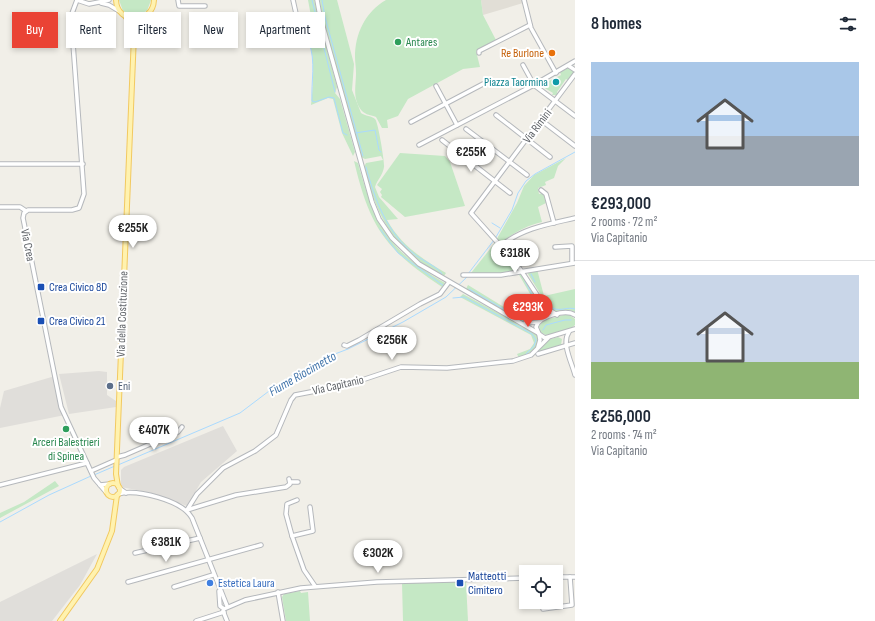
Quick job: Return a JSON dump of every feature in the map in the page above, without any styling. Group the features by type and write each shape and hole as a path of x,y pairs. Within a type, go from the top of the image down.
{"main road":[{"path":"116,0 119,11 124,15"},
{"name":"Via della Costituzione","path":"150,12 154,0"},
{"name":"Via della Costituzione","path":"119,487 116,471 116,460 133,48"},
{"name":"Via della Costituzione","path":"110,484 116,471"},
{"path":"60,621 97,569 112,530 114,508 119,487 110,484 107,486 107,494 114,508"},
{"path":"107,494 113,497 118,494"},
{"path":"63,621 69,613 70,608"}],"street":[{"name":"Via Crea","path":"107,494 94,478 59,399 23,215 26,211 35,209 72,210 79,208 84,194 83,164 71,16 77,0 85,4 100,3 109,0"},
{"path":"178,0 180,6 205,6"},
{"path":"293,0 296,12"},
{"path":"317,0 363,176 376,213 387,232 403,250 420,264 458,288 520,322 538,334 548,338 575,329"},
{"path":"524,0 530,25 556,73"},
{"name":"Via Crea","path":"100,3 109,5 119,11"},
{"path":"479,53 479,51 530,25"},
{"path":"567,67 575,61"},
{"path":"419,145 575,64"},
{"path":"523,65 534,85 575,116"},
{"path":"567,67 575,70"},
{"name":"Via Rimini","path":"502,245 472,215 471,211 575,76"},
{"path":"542,90 540,85 544,79"},
{"path":"411,122 483,84"},
{"path":"436,86 457,125"},
{"path":"550,97 555,98 559,96"},
{"path":"496,115 550,157"},
{"path":"541,120 575,146"},
{"path":"466,129 526,175"},
{"path":"442,140 510,193"},
{"path":"0,164 83,164"},
{"path":"541,190 546,194 554,222"},
{"path":"0,206 20,207 26,211"},
{"path":"538,348 540,340 536,327 545,312 542,303 523,272 502,245 526,230 575,218"},
{"path":"462,275 501,275 574,263 572,246 555,247"},
{"path":"344,345 347,346 359,340 440,294 451,283"},
{"path":"542,303 550,311 557,315"},
{"path":"520,322 531,324 569,312 575,315"},
{"path":"566,344 569,332"},
{"path":"559,335 566,344 575,375"},
{"name":"Via Capitanio","path":"187,510 197,494 223,468 255,451 276,435 291,400 295,395 347,385 401,367 447,368 513,361 527,357 548,338"},
{"path":"538,354 566,344 575,343"},
{"path":"91,471 178,432 182,427"},
{"path":"0,485 87,463"},
{"path":"187,510 236,495 286,487 290,481 298,482"},
{"path":"100,485 110,484"},
{"path":"119,487 127,493"},
{"path":"118,494 127,493 155,497 187,510 192,518 214,575 227,621"},
{"path":"297,500 290,502 286,509 292,536 304,570 315,586"},
{"path":"292,536 313,531 310,507"},
{"path":"136,553 200,538"},
{"path":"128,582 261,545"},
{"path":"174,587 214,575"},
{"path":"563,577 575,577"},
{"path":"563,606 572,605 570,577"},
{"path":"196,621 224,606 278,592 315,586 423,580 519,578"},
{"path":"278,592 283,621"}],"shaded area":[{"path":"481,0 522,0 523,3 483,15"},
{"path":"99,371 107,372 107,395 116,401 116,407 69,414 59,374"},
{"path":"55,376 65,415 0,428 0,408 4,391"},
{"path":"223,426 237,451 201,482 187,506 152,493 121,487 121,470 124,467"},
{"path":"97,554 80,585 52,621 0,621 0,602"}],"green space":[{"path":"119,0 151,0 147,11 123,11"},
{"path":"308,0 314,0 317,12 310,12"},
{"path":"320,0 337,0 354,64 352,90 361,113 374,118 378,127 381,143 384,167 375,187 379,197 398,219 387,220 405,244 420,257 446,273 444,276 423,264 400,244 384,221 378,209 364,167 366,163 383,160 381,156 365,159 361,157 325,27 325,12 322,12"},
{"name":"Antares","path":"386,0 481,0 483,15 496,40 476,51 480,67 463,69 408,99 398,116 387,120 388,128 382,128 376,117 362,111 357,102 355,92 355,48 359,32 367,17"},
{"path":"325,42 337,87 335,93 340,99 355,152 353,156 342,133 333,99 328,98 311,105 313,71 311,48 325,48"},
{"name":"Piazza Taormina","path":"568,68 573,70 573,74 569,81 566,79 557,92 558,95 552,95 553,93 543,87 544,81 545,83 561,75 560,72"},
{"path":"400,153 445,156 450,162 465,206 405,217 381,197 382,195 380,192 382,189 377,185"},
{"path":"566,158 558,166 554,178 545,182 546,185 538,188 539,194 543,193 546,203 538,207 542,222 519,231 498,245 515,265 517,271 505,274 471,273 494,244 517,203 524,186 534,175"},
{"path":"354,161 358,163 371,203 386,234 410,259 445,283 442,287 406,261 383,235 366,204"},
{"path":"537,269 544,296 575,289 575,312 569,310 555,312 549,308 528,274 529,272"},
{"path":"518,273 521,273 542,308 541,316 530,322 516,318 466,289 468,285 517,315 530,319 540,311"},
{"path":"463,294 534,332 538,337 535,348 519,358 517,354 530,349 534,343 531,335 460,297"},
{"path":"568,314 575,319 575,325 570,329 546,335 540,332 539,326 544,320"},
{"path":"558,337 562,339 561,345 536,353 548,340"},
{"path":"55,481 59,486 0,518 0,513 24,502"},
{"path":"419,581 466,582 468,621 403,621 402,583"},
{"path":"300,591 301,593 308,592 310,621 286,621 282,597 284,594"}],"waterway":[{"path":"312,0 335,92"},
{"path":"322,0 325,17 363,156"},
{"path":"310,48 313,64 312,101 315,102 329,97 334,98 343,133 347,135"},
{"path":"355,133 375,130 379,150 381,152"},
{"name":"Fiume Riocimetto","path":"496,237 512,210 518,193 526,181 535,174 575,152"},
{"path":"366,167 378,203 396,235 413,253 442,274"},
{"path":"492,223 500,228"},
{"path":"380,229 398,253 444,286"},
{"name":"Fiume Riocimetto","path":"468,274 494,240"},
{"path":"531,274 535,282"},
{"name":"Fiume Riocimetto","path":"118,465 240,413 281,382 327,357 348,349 403,322 446,297 467,277"},
{"path":"469,289 514,315 531,321 539,316 541,312 525,281"},
{"path":"453,298 464,297 532,334 536,340 534,346 525,355"},
{"path":"551,307 554,309 575,309"},
{"path":"543,330 546,325 571,320"},
{"name":"Fiume Riocimetto","path":"94,475 115,466"},
{"name":"Fiume Riocimetto","path":"0,522 49,495 91,476"}],"place":[{"name":"Antares","path":"398,42"},
{"name":"Re Burlone","path":"552,53"},
{"name":"Piazza Taormina","path":"556,82"},
{"name":"Crea Civico 8D","path":"41,287"},
{"name":"Crea Civico 21","path":"41,321"},
{"name":"Eni","path":"110,386"},
{"name":"Arceri Balestrieri di Spinea","path":"66,429"},
{"name":"Estetica Laura","path":"210,583"},
{"name":"Matteotti Cimitero","path":"460,583"}]}
